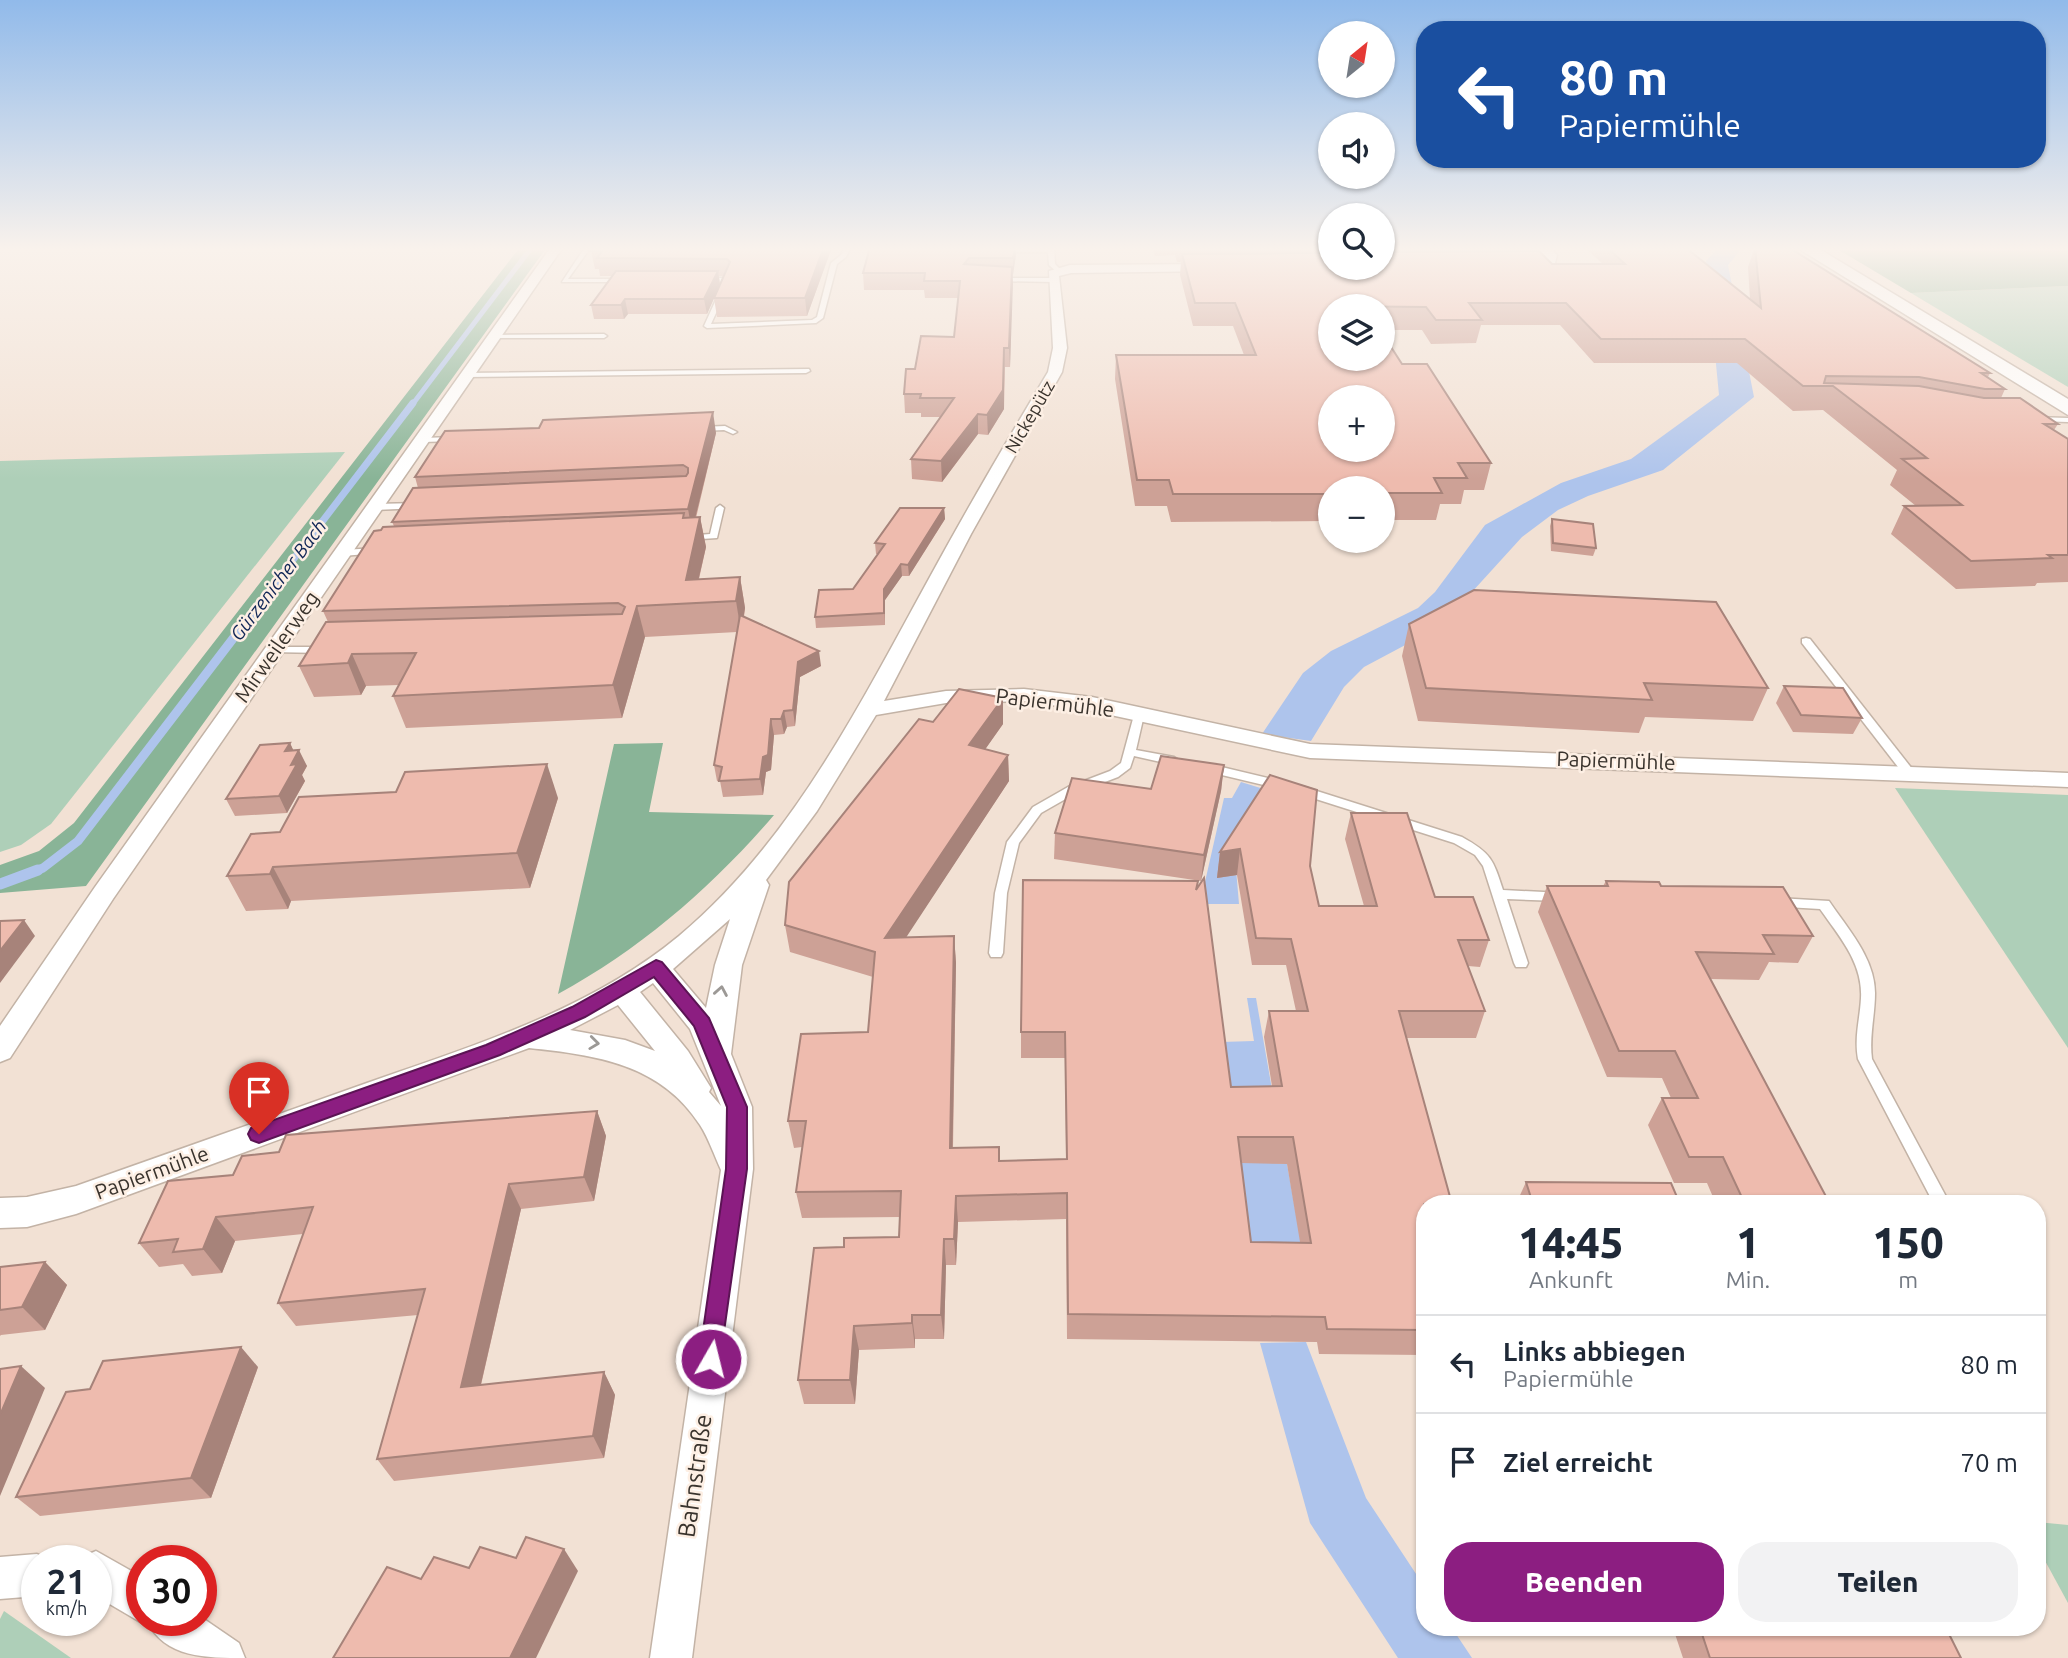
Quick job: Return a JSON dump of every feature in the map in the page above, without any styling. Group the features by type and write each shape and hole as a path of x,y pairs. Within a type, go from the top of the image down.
{"main road":[{"path":"1931,324 2068,408"}],"street":[{"name":"Mirweilerweg","path":"0,1049 104,893 503,324"},
{"name":"Nickepütz","path":"868,710 962,534 1055,372 1060,348 1059,324"},
{"name":"Papiermühle","path":"0,1213 27,1212 76,1200 526,1036 621,988 686,945 760,874 821,789 868,710 982,694 1058,699 1310,751 2068,780"},
{"name":"Bahnstraße","path":"719,1059 718,1012 725,968 760,874"},
{"name":"Bahnstraße","path":"656,967 702,1023 737,1107 737,1169 671,1658"},
{"path":"621,988 678,1059 708,1110 737,1169"},
{"path":"526,1036 608,1045 641,1055 675,1078 708,1110"},
{"path":"0,1578 21,1576"},
{"path":"192,1636 223,1658"}],"lane":[{"path":"708,324 804,324"},
{"path":"494,337 604,336"},
{"path":"466,374 806,371"},
{"path":"2023,419 2068,420"},
{"path":"685,430 725,428 733,432"},
{"path":"421,440 460,439"},
{"path":"374,507 429,505"},
{"path":"673,539 714,536 720,508"},
{"path":"342,553 390,551"},
{"path":"1806,641 1909,773"},
{"path":"274,650 331,650"},
{"path":"996,953 1001,893 1013,842 1037,810 1072,790 1114,774 1126,765 1139,715"},
{"path":"1129,752 1317,794 1458,841 1479,852 1489,864 1521,963"},
{"path":"1500,894 1581,897"},
{"path":"1757,902 1824,904 1864,966 1869,989 1861,1038 1865,1059 1937,1195"}],"green space":[{"path":"460,324 491,324 86,886 0,893 0,865 39,851 74,823"},
{"path":"1963,324 2068,324 2068,387"},
{"path":"345,452 51,824 21,845 0,852 0,461"},
{"path":"663,743 649,812 774,815 726,867 674,914 618,957 558,994 614,744"},
{"path":"1895,788 2068,795 2068,1048"},
{"path":"2046,1523 2068,1525 2068,1603 2046,1563"},
{"path":"4,1611 21,1623 21,1636 40,1636 71,1658 0,1658 0,1619"}],"water":[{"path":"1712,324 1740,324 1754,397 1663,470 1588,496 1558,510 1522,537 1441,626 1364,667 1344,687 1311,741 1262,734 1303,673 1331,651 1418,608 1435,592 1485,525 1561,483 1631,459 1719,395"},
{"path":"1241,782 1267,790 1236,869 1239,904 1200,904 1224,798 1232,798"},
{"path":"1247,998 1256,998 1276,1112 1275,1163 1287,1164 1304,1259 1244,1257 1221,1042 1254,1041"},
{"path":"1306,1342 1366,1498 1416,1574 1416,1636 1457,1636 1472,1658 1398,1658 1310,1523 1260,1343"}],"building":[{"path":"955,324 1010,324 1009,348 1004,348 1003,390 987,415 978,414 941,461 911,459 954,398 920,398 921,394 904,394 906,369 915,369 921,336 954,337"},
{"path":"1244,324 1318,324 1318,371 1395,371 1395,353 1402,364 1427,364 1491,463 1458,463 1467,478 1434,478 1442,493 1395,493 1395,476 1318,476 1318,494 1173,494 1169,480 1137,480 1116,355 1256,355"},
{"path":"1587,324 1912,324 1990,373 1981,373 2005,389 1985,389 1919,377 1826,376 1824,383 1919,386 1984,398 2020,398 2058,424 2044,424 2068,439 2068,555 1971,561 1904,506 1962,505 1902,459 1927,458 1833,386 1803,386 1745,339 1601,339"},
{"path":"713,412 688,509 392,522 413,488 686,476 688,473 688,468 683,465 415,477 445,431 539,428 543,420"},
{"path":"900,508 944,508 908,565 901,564 884,589 884,613 815,617 819,590 853,589 885,544 875,543"},
{"path":"684,513 683,518 700,517 686,580 740,577 736,601 637,606 613,685 393,696 416,653 352,654 348,663 299,666 326,622 622,614 625,607 618,603 323,611 374,531 383,527"},
{"path":"1552,519 1593,524 1596,548 1553,543"},
{"path":"1474,590 1716,602 1768,688 1644,683 1652,700 1426,688 1409,624"},
{"path":"740,615 819,651 798,662 793,710 784,711 781,719 771,719 768,755 763,757 760,779 719,781 722,767 714,765"},
{"path":"1784,686 1843,688 1862,718 1801,715"},
{"path":"959,689 1003,698 969,745 1008,755 885,938 954,936 950,1148 999,1147 999,1161 1067,1159 1065,1032 1021,1032 1023,880 1198,881 1196,890 1204,878 1231,1087 1282,1086 1269,1011 1308,1011 1291,939 1256,938 1240,849 1220,852 1270,775 1317,790 1310,866 1319,906 1377,906 1351,813 1407,813 1435,897 1473,897 1489,940 1458,940 1485,1011 1399,1011 1450,1195 1416,1195 1416,1330 1327,1329 1325,1317 1068,1314 1067,1193 956,1196 954,1239 944,1239 941,1315 912,1315 912,1323 854,1326 850,1380 798,1380 814,1248 844,1247 844,1238 899,1237 901,1191 796,1192 806,1121 788,1121 801,1034 868,1032 875,952 785,925 789,882 919,719 933,722","holes":["1238,1137 1293,1137 1311,1243 1251,1242"]},
{"path":"290,743 285,751 299,750 291,765 297,764 279,796 226,799 260,745"},
{"path":"1161,756 1224,765 1204,855 1055,833 1072,778 1151,789"},
{"path":"547,764 517,853 273,867 270,874 227,876 251,834 280,832 299,797 396,792 405,772"},
{"path":"1606,881 1659,882 1661,886 1783,887 1813,936 1763,935 1774,954 1696,952 1825,1195 1741,1195 1723,1157 1689,1157 1662,1098 1698,1098 1675,1051 1619,1051 1547,886 1608,886"},
{"path":"24,920 0,951 0,921"},
{"path":"597,1111 584,1177 509,1184 461,1387 604,1372 593,1436 377,1459 425,1289 278,1303 313,1207 216,1217 203,1249 173,1252 178,1239 139,1243 168,1181 233,1175 242,1156 279,1152 286,1135"},
{"path":"1526,1182 1671,1183 1676,1195 1530,1195"},
{"path":"45,1262 22,1307 0,1310 0,1267"},
{"path":"241,1347 191,1478 16,1497 66,1392 90,1389 103,1361"},
{"path":"21,1366 0,1415 0,1369"},
{"path":"526,1537 564,1549 510,1658 333,1658 387,1567 421,1579 434,1557 469,1568 480,1547 516,1558"},
{"path":"1703,1636 1950,1636 1961,1658 1710,1658"}],"waterway":[{"name":"Gürzenicher Bach","path":"412,405 473,324"},
{"name":"Gürzenicher Bach","path":"256,608 413,403"},
{"name":"Gürzenicher Bach","path":"38,870 78,841 258,606"},
{"name":"Gürzenicher Bach","path":"0,884 38,870"},
{"name":"Gürzenicher Bach","path":"33,872 38,870"}],"route":[{"path":"259,1134 493,1050 578,1012 656,967 702,1023 737,1107 737,1169 711,1359"}]}
